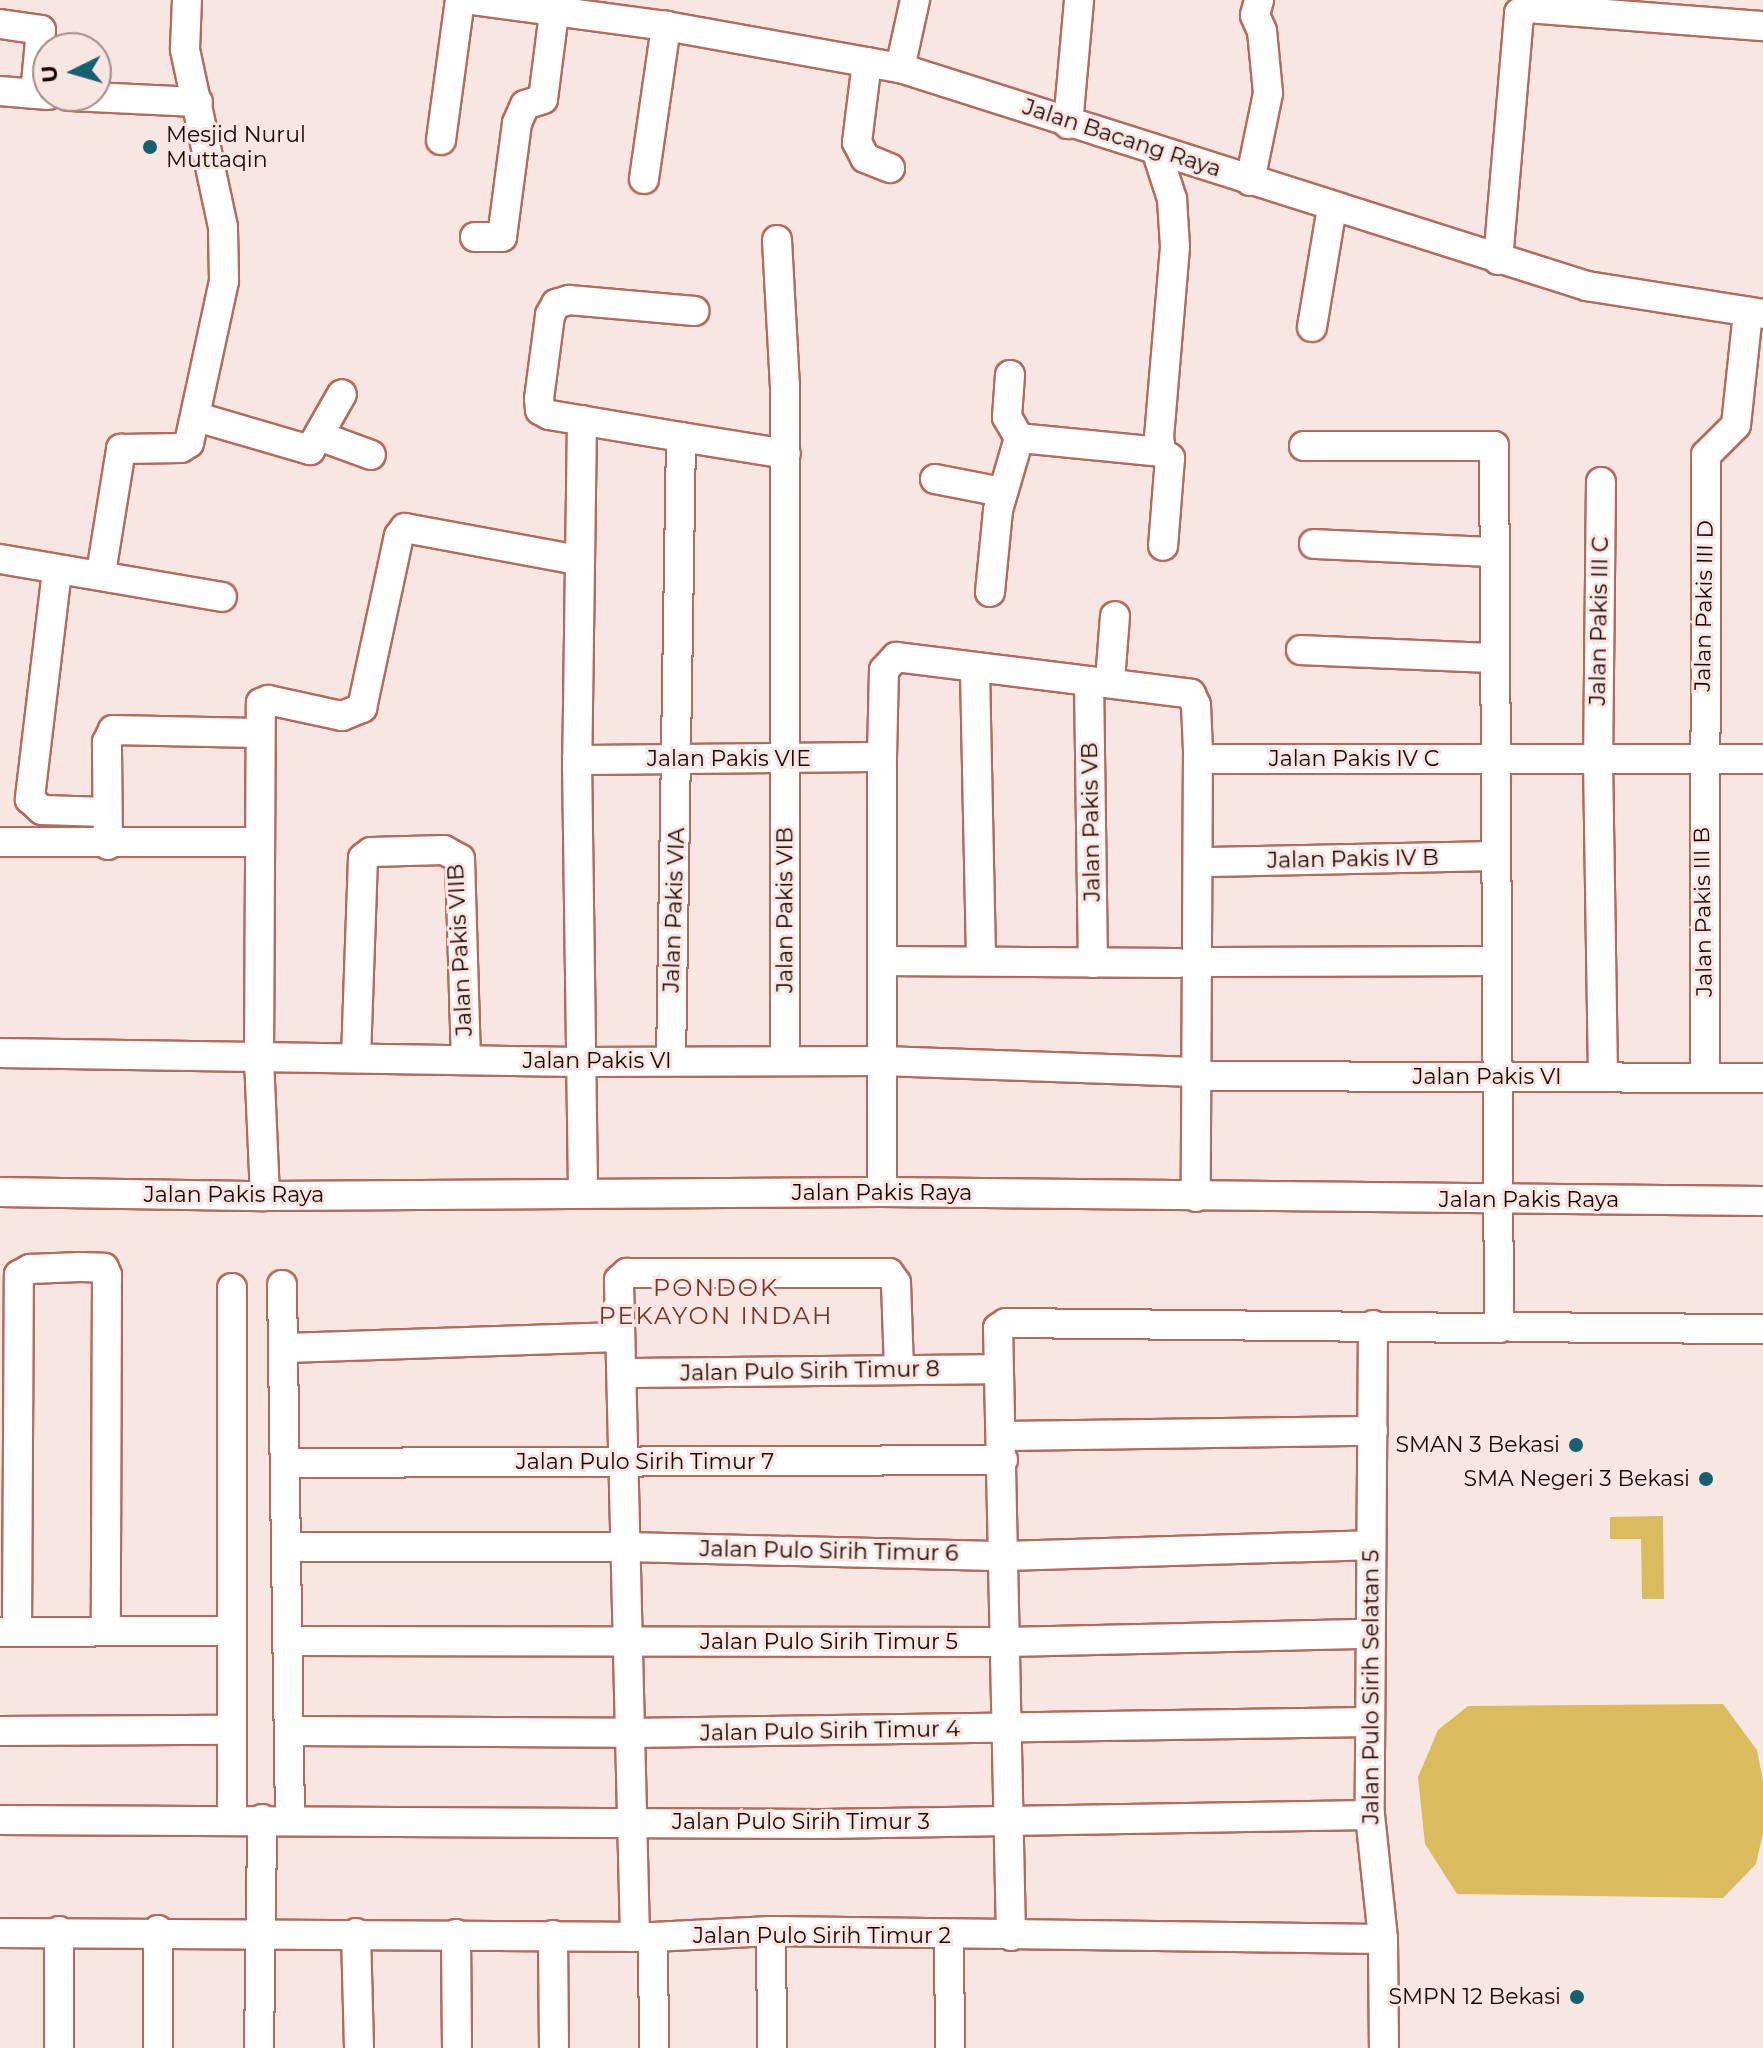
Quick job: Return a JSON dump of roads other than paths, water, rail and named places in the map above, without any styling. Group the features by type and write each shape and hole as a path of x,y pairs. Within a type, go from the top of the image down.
{"street":[{"path":"101,573 121,449 183,448 197,417 225,252 183,30 187,0"},
{"path":"441,140 460,0"},
{"name":"Jalan Bacang Raya","path":"472,0 666,26 900,68 997,96 1068,124 1587,286 1756,313"},
{"path":"900,68 915,0"},
{"path":"1068,124 1079,0"},
{"path":"1250,181 1268,93 1262,31 1255,15 1259,0"},
{"path":"1498,260 1516,16 1528,8 1663,10 1763,26"},
{"path":"475,237 502,237 517,123 525,105 543,99 554,13"},
{"path":"0,24 41,32"},
{"path":"644,179 666,26"},
{"path":"867,62 857,142 865,158 890,168"},
{"path":"0,91 32,93"},
{"path":"112,98 198,102"},
{"path":"1156,150 1172,199 1175,247 1161,452"},
{"path":"1312,327 1332,207"},
{"name":"Jalan Pakis VIB","path":"777,240 786,454 785,1061"},
{"path":"695,311 569,300 556,304 550,315 540,410 582,420 786,454"},
{"name":"Jalan Pakis III D","path":"1702,756 1706,455 1736,425 1756,313"},
{"path":"990,592 1002,492 1019,438 1007,417 1010,375"},
{"path":"197,417 305,450 322,437 342,394"},
{"path":"582,420 577,760 578,1062 583,1193"},
{"path":"322,437 371,455"},
{"name":"Jalan Pakis VIA","path":"671,1061 679,758 681,437"},
{"path":"1019,438 1161,452 1170,458 1163,546"},
{"path":"1011,1936 1010,1729 998,1328 1006,1323 1499,1328 1496,1200 1499,1079 1493,759 1494,446 1304,446"},
{"path":"935,479 1002,492"},
{"name":"Jalan Pakis III C","path":"1601,482 1598,759 1603,1064"},
{"path":"265,1196 259,1058 257,733 264,700 342,716 362,708 405,528 578,560"},
{"path":"1314,544 1493,552"},
{"path":"0,559 57,571 101,573 222,597"},
{"path":"57,571 30,799 42,810 106,812"},
{"name":"Jalan Pakis VB","path":"1093,963 1100,681 1115,616"},
{"path":"1301,650 1495,658"},
{"path":"882,1192 882,757 887,662 896,657 975,671 1176,688 1191,694 1196,705 1202,1074 1196,1197"},
{"path":"975,671 981,960"},
{"path":"108,845 107,739 114,729 257,733"},
{"name":"Jalan Pakis IV C","path":"1215,759 1702,756 1763,759"},
{"name":"Jalan Pakis III B","path":"1702,756 1705,1068"},
{"name":"Jalan Pakis VIE","path":"577,760 882,757"},
{"path":"0,842 108,845 260,842"},
{"name":"Jalan Pakis VIIB","path":"356,1058 363,858 371,852 444,850 460,859 466,1059"},
{"name":"Jalan Pakis IV B","path":"1212,862 1494,856"},
{"path":"882,961 1178,963"},
{"path":"1213,962 1496,961"},
{"name":"Jalan Pakis VI","path":"0,1053 578,1062 882,1061 1202,1074 1499,1079 1763,1078"},
{"name":"Jalan Pakis Raya","path":"0,1192 265,1196 882,1192 1763,1201"},
{"path":"106,1630 107,1274 104,1268 30,1269 19,1275 8,1632 229,1631"},
{"path":"654,2048 631,1823 626,1642 626,1462 618,1284 627,1273 889,1273 896,1283 899,1369"},
{"path":"259,2048 260,1931 289,1731 289,1547 282,1285"},
{"path":"232,1288 229,1631 232,1818"},
{"name":"Jalan Pulo Sirih Selatan 5","path":"1373,1325 1369,1545 1370,1815 1383,1939 1384,2048"},
{"path":"1512,1327 1763,1329"},
{"path":"285,1348 620,1337"},
{"name":"Jalan Pulo Sirih Timur 8","path":"622,1373 998,1369"},
{"name":"Jalan Pulo Sirih Timur 7","path":"287,1463 626,1462 1373,1431"},
{"name":"Jalan Pulo Sirih Timur 6","path":"289,1547 627,1547 1005,1556 1369,1545"},
{"name":"Jalan Pulo Sirih Timur 5","path":"288,1641 1007,1642 1369,1634"},
{"name":"Jalan Pulo Sirih Timur 4","path":"289,1731 629,1733 1370,1722"},
{"path":"0,1731 229,1730"},
{"name":"Jalan Pulo Sirih Timur 3","path":"0,1820 232,1818 631,1823 1370,1815"},
{"path":"158,1930 158,2048"},
{"name":"Jalan Pulo Sirih Timur 2","path":"0,1933 158,1930 644,1937 771,1931 949,1936 1383,1939"},
{"path":"59,1931 59,2048"},
{"path":"771,1931 772,2048"},
{"path":"356,1933 359,2048"},
{"path":"456,1934 457,2048"},
{"path":"553,1935 554,2048"},
{"path":"949,1936 950,2048"}],"place":[{"name":"Mesjid Nurul Muttaqin","path":"150,147"},
{"name":"SMAN 3 Bekasi","path":"1576,1445"},
{"name":"SMA Negeri 3 Bekasi","path":"1706,1479"},
{"name":"SMPN 12 Bekasi","path":"1577,1997"}],"district":[{"name":"PONDOK PEKAYON INDAH","path":"716,1302"}]}
